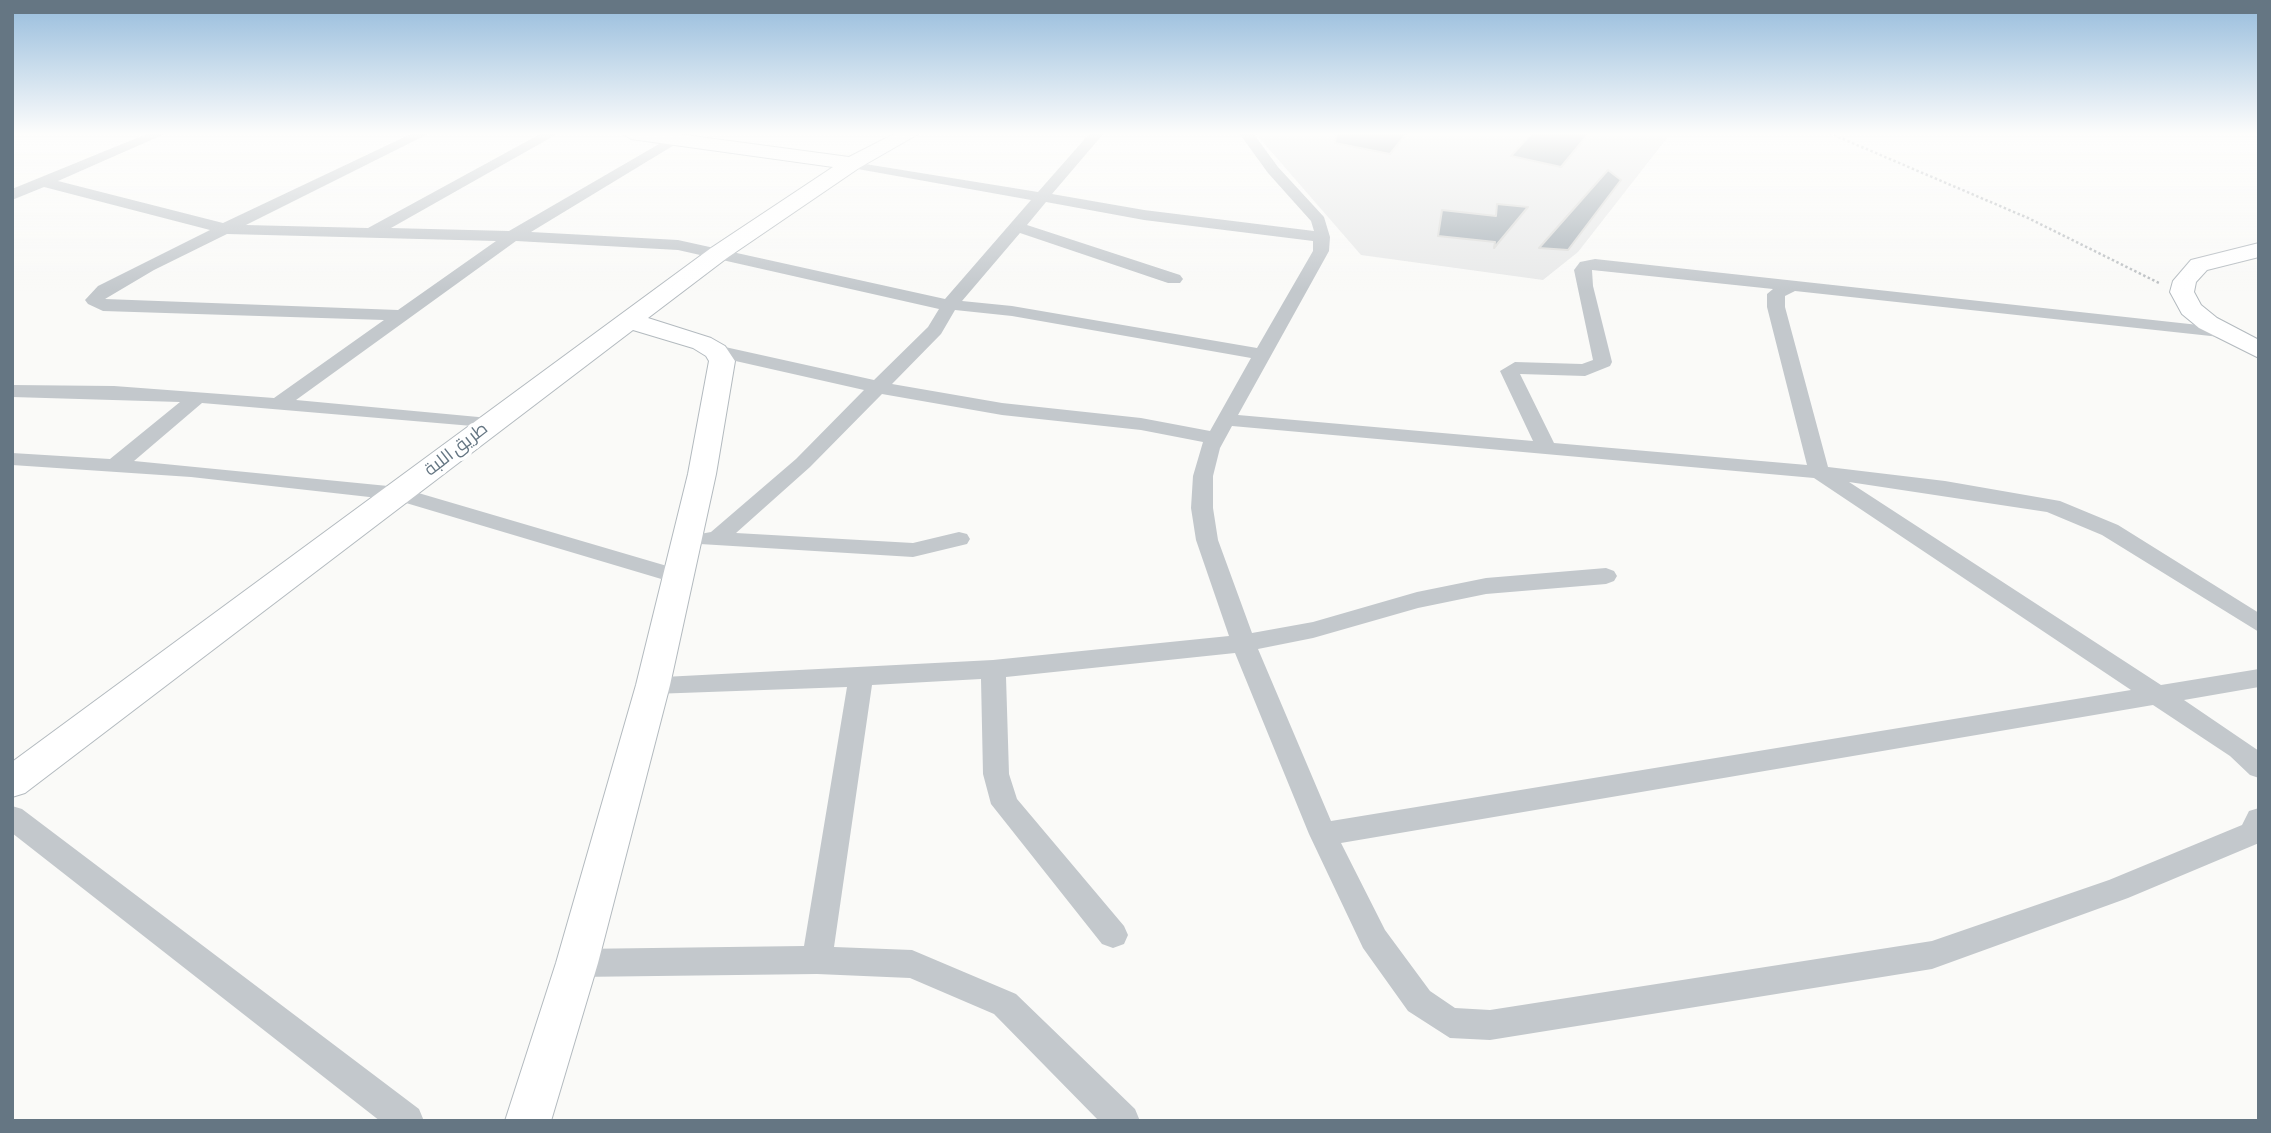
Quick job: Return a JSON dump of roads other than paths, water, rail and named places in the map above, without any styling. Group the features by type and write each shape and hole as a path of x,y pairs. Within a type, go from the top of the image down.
{"street":[{"path":"15,192 32,186"},
{"path":"58,186 226,229 646,242 719,253 878,292 1072,320 1261,354"},
{"path":"314,186 148,266 104,290 94,300 103,306 307,310 404,316"},
{"path":"371,233 455,186"},
{"path":"280,403 514,236 598,186"},
{"name":"طريق اللبة","path":"12,782 719,253 819,186"},
{"path":"979,186 1144,215 1322,237"},
{"path":"528,1121 577,963 653,685 676,576 701,539 803,463 935,330 950,304 1052,186"},
{"path":"1287,186 1318,220 1322,237 1321,251 1221,429 1203,476 1202,508 1207,540 1244,643 1323,834 1374,939 1419,1001 1450,1023 1490,1025 1932,955 2119,890 2257,829"},
{"path":"1018,227 1174,279"},
{"path":"2259,250 2199,265 2185,281 2182,292 2191,309 2220,332 2259,350"},
{"path":"1547,448 1509,371 1515,368 1585,370 1602,362 1581,270 1595,264 2220,332"},
{"path":"1792,286 1776,293 1776,307 1819,472 2239,749 2259,768"},
{"path":"631,320 692,340 716,351 878,387 1002,408 1141,424 1547,448 1819,472 1945,488 2052,506 2081,516 2259,624"},
{"path":"701,539 722,361 716,351"},
{"path":"12,391 114,392 198,397 489,424"},
{"path":"115,466 198,397"},
{"path":"12,459 323,483 398,494 676,576"},
{"path":"701,539 913,550 959,539"},
{"path":"653,685 861,678 993,669 1244,643 1313,630 1417,600 1486,586 1606,576"},
{"path":"993,669 996,774 1005,804 1113,935"},
{"path":"817,960 861,678"},
{"path":"1323,834 2152,693 2259,678"},
{"path":"12,817 407,1121"},
{"path":"577,963 817,960 912,964 1005,1004 1123,1121"}]}
